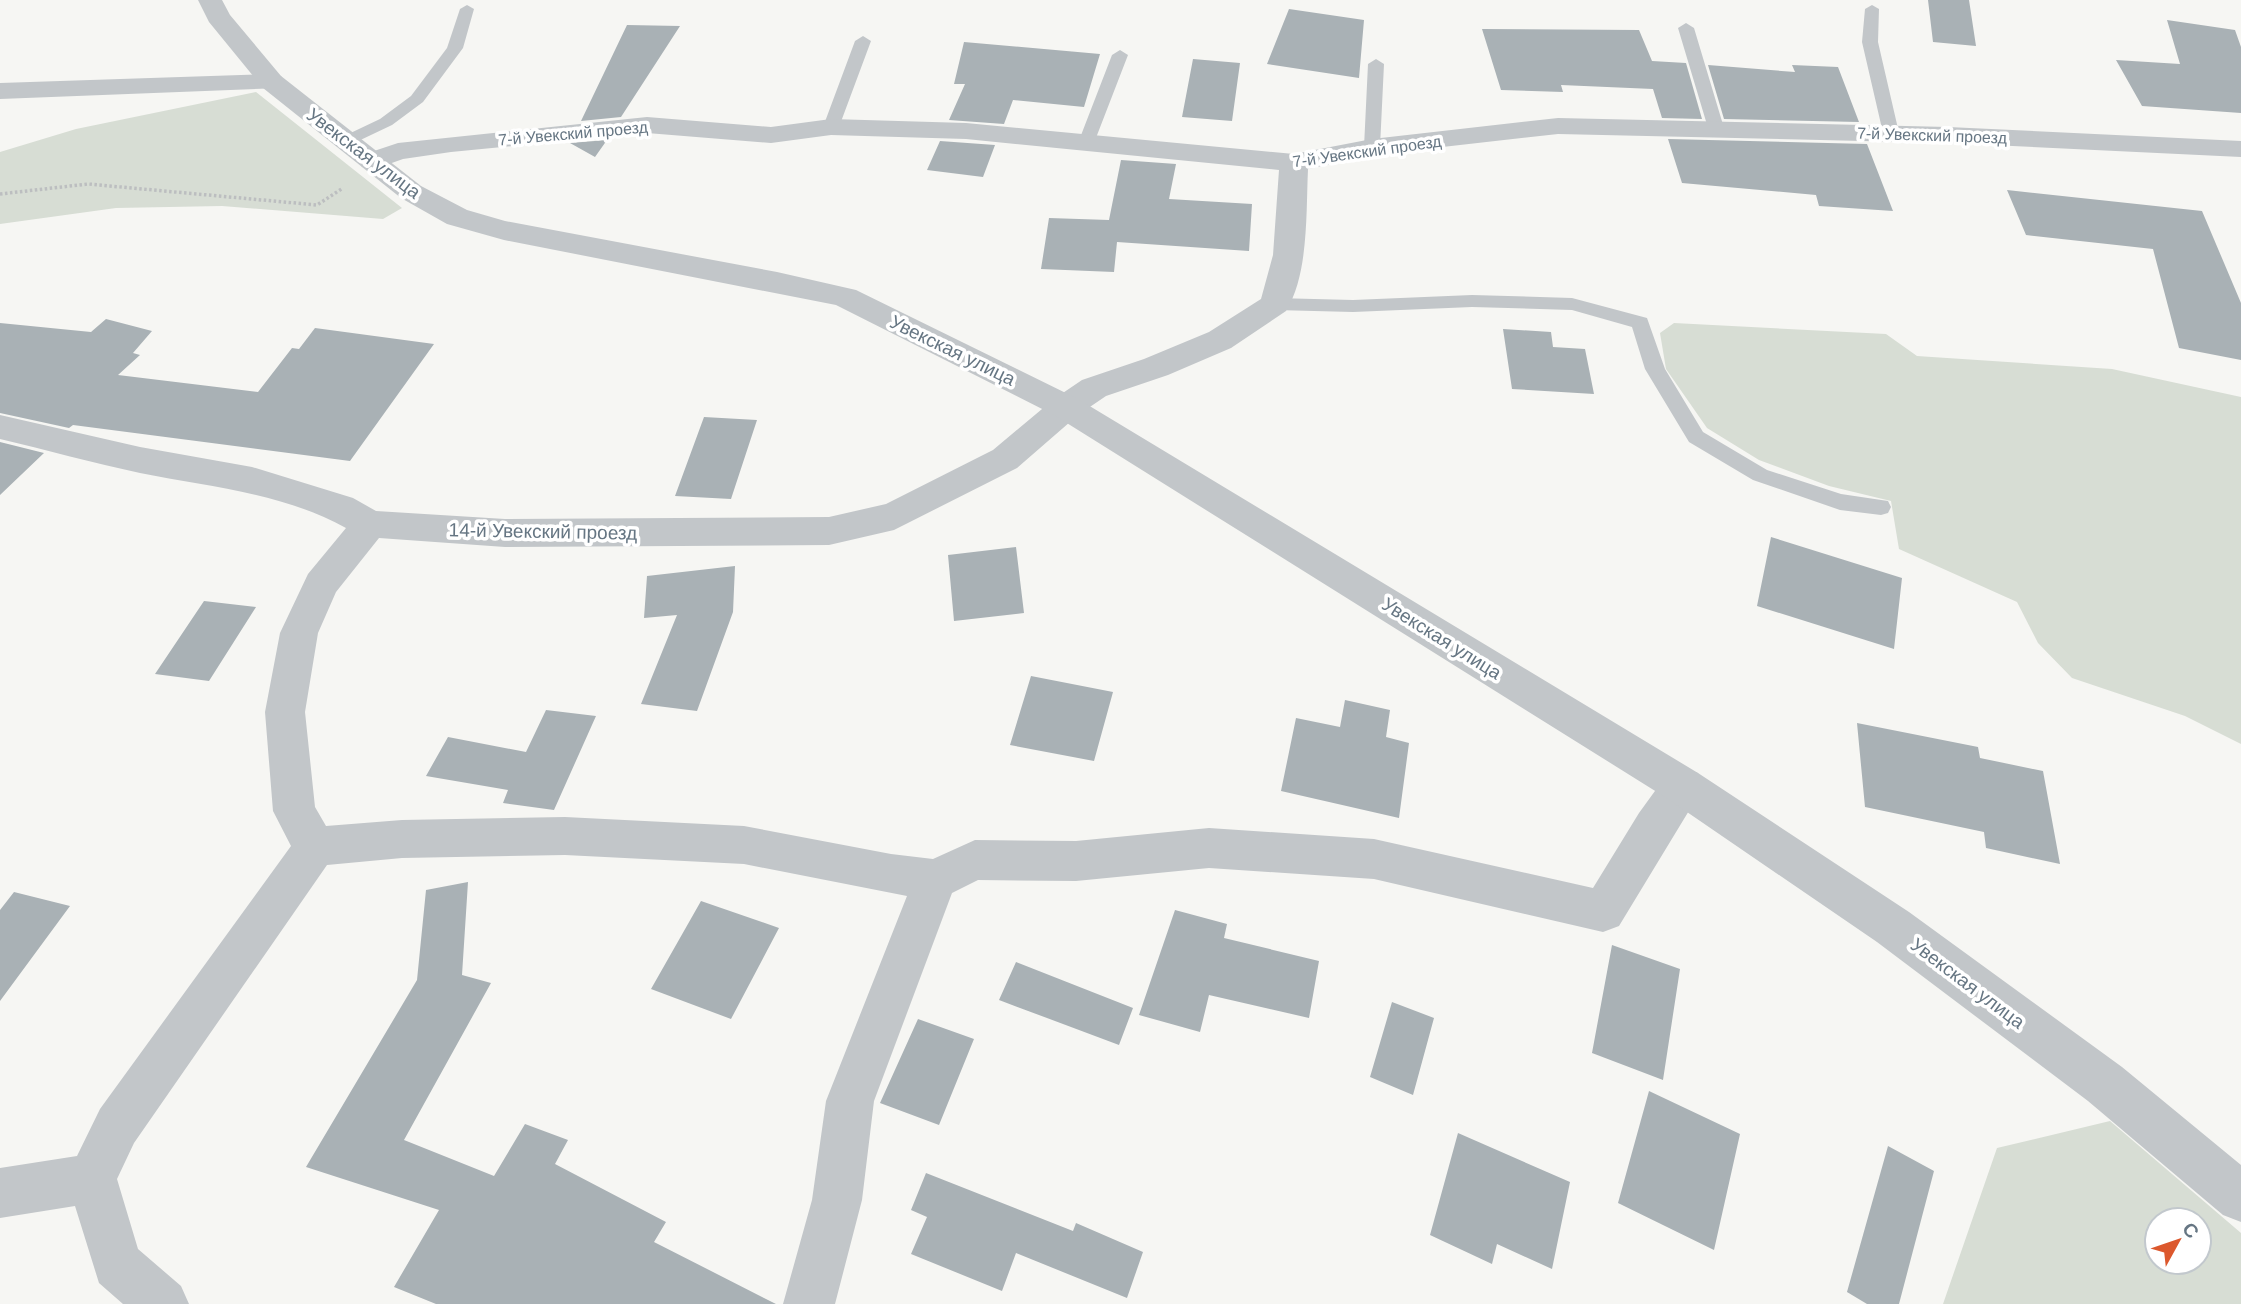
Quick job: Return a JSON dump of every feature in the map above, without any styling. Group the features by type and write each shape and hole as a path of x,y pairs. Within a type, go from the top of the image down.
{"street":[{"name":"Увекская улица","path":"210,0 218,17 272,82 411,192 457,217 504,230 777,282 845,298 1066,407 1683,786 1904,935 2105,1084 2241,1197"},
{"path":"0,91 272,82"},
{"name":"7-й Увекский проезд","path":"359,151 398,151 647,125 771,135 831,127 966,131 1294,163 1372,147 1558,126 1891,133 2241,149"},
{"path":"1275,304 1288,255 1294,163"},
{"name":"14-й Увекский проезд","path":"0,427 140,460 252,480 340,508 370,524 505,533 829,531 894,516 1004,459 1066,407 1094,388 1156,367 1220,340 1275,304"},
{"path":"315,847 294,811 285,712 299,633 321,584 370,524"},
{"path":"163,1304 117,1265 92,1178 117,1126 315,847 402,839 565,836 744,845 891,874 935,878 975,860 1076,861 1209,848 1374,859 1603,911 1654,827 1683,786"},
{"path":"809,1304 836,1200 850,1101 935,878"},
{"path":"0,1193 92,1178"}],"lane":[{"path":"359,151 387,122 417,99 455,48 467,9"},
{"path":"1872,9 1870,43 1891,133"},
{"path":"1686,28 1717,128"},
{"path":"831,127 863,41"},
{"path":"1086,143 1120,55"},
{"path":"1372,147 1376,64"},
{"path":"1275,304 1353,306 1472,301 1572,304 1640,323 1655,369 1696,437 1760,475 1840,502 1881,507"}],"path":[{"path":"0,194 88,184 317,205 357,179 359,151"}],"shaded area":[{"path":"256,92 402,208 383,219 222,206 116,208 0,224 0,152 76,129"},
{"path":"1674,323 1886,334 1917,356 2112,369 2241,397 2241,744 2185,716 2072,678 2038,643 2017,602 1899,549 1891,501 1829,486 1759,460 1707,428 1666,369 1660,333"},
{"path":"2110,1121 2209,1206 2143,1206 2143,1276 2213,1276 2213,1209 2241,1233 2241,1304 1943,1304 1997,1148"}],"building":[{"path":"1928,0 1969,0 1976,46 1933,42"},
{"path":"1289,9 1364,20 1359,78 1267,64"},
{"path":"2167,20 2235,30 2241,47 2241,113 2142,106 2116,60 2180,64"},
{"path":"627,25 680,26 621,117 581,121"},
{"path":"1482,29 1639,30 1652,61 1686,63 1702,119 1662,118 1653,89 1561,85 1563,92 1501,90"},
{"path":"964,42 1100,54 1084,107 1013,100 1004,124 949,120 965,84 954,84"},
{"path":"1193,59 1240,63 1232,121 1182,117"},
{"path":"1708,65 1795,72 1792,65 1838,67 1859,122 1724,119"},
{"path":"1668,139 1867,144 1893,211 1819,206 1816,195 1682,183"},
{"path":"607,140 595,157 570,143"},
{"path":"940,141 995,145 983,177 927,170"},
{"path":"1121,160 1176,164 1169,199 1252,204 1249,251 1117,242 1114,272 1041,269 1049,218 1109,220"},
{"path":"2007,190 2202,211 2241,303 2241,360 2179,348 2153,249 2026,235"},
{"path":"106,319 152,331 133,353 140,355 118,375 258,392 292,348 299,349 315,328 434,344 350,461 73,425 69,428 0,413 0,323 91,332"},
{"path":"1503,329 1551,332 1553,347 1585,349 1594,394 1512,389"},
{"path":"704,417 757,420 731,499 675,496"},
{"path":"0,442 44,453 0,495"},
{"path":"1771,537 1902,578 1894,649 1757,606"},
{"path":"1016,547 1024,613 954,621 948,555"},
{"path":"735,566 733,612 697,711 641,704 677,615 644,618 647,576"},
{"path":"204,601 256,607 209,681 155,674"},
{"path":"1031,676 1113,692 1094,761 1010,745"},
{"path":"1345,700 1390,710 1386,737 1409,743 1399,818 1281,791 1296,718 1340,727"},
{"path":"546,710 596,716 554,810 503,803 508,790 426,776 448,737 526,752"},
{"path":"1857,723 1978,747 1980,758 2043,771 2060,864 1986,848 1984,832 1865,807"},
{"path":"468,882 462,975 491,983 404,1140 494,1176 525,1124 568,1140 555,1164 666,1222 654,1242 776,1304 436,1304 394,1287 439,1210 306,1167 417,980 426,890"},
{"path":"14,892 70,906 0,1001 0,910"},
{"path":"701,901 779,928 731,1019 651,989"},
{"path":"1175,910 1227,924 1224,938 1319,961 1309,1018 1209,995 1200,1032 1139,1015"},
{"path":"1612,945 1680,969 1663,1080 1592,1053"},
{"path":"1016,962 1133,1008 1119,1045 999,1000"},
{"path":"1392,1002 1434,1018 1413,1095 1370,1077"},
{"path":"918,1019 974,1039 939,1125 880,1103"},
{"path":"1649,1091 1740,1134 1714,1250 1618,1203"},
{"path":"1458,1133 1570,1182 1552,1269 1497,1244 1492,1264 1430,1235"},
{"path":"1888,1146 1934,1171 1899,1304 1867,1304 1847,1292"},
{"path":"926,1173 1073,1231 1076,1223 1143,1252 1127,1298 1016,1253 1002,1291 911,1254 927,1217 911,1210"}]}
